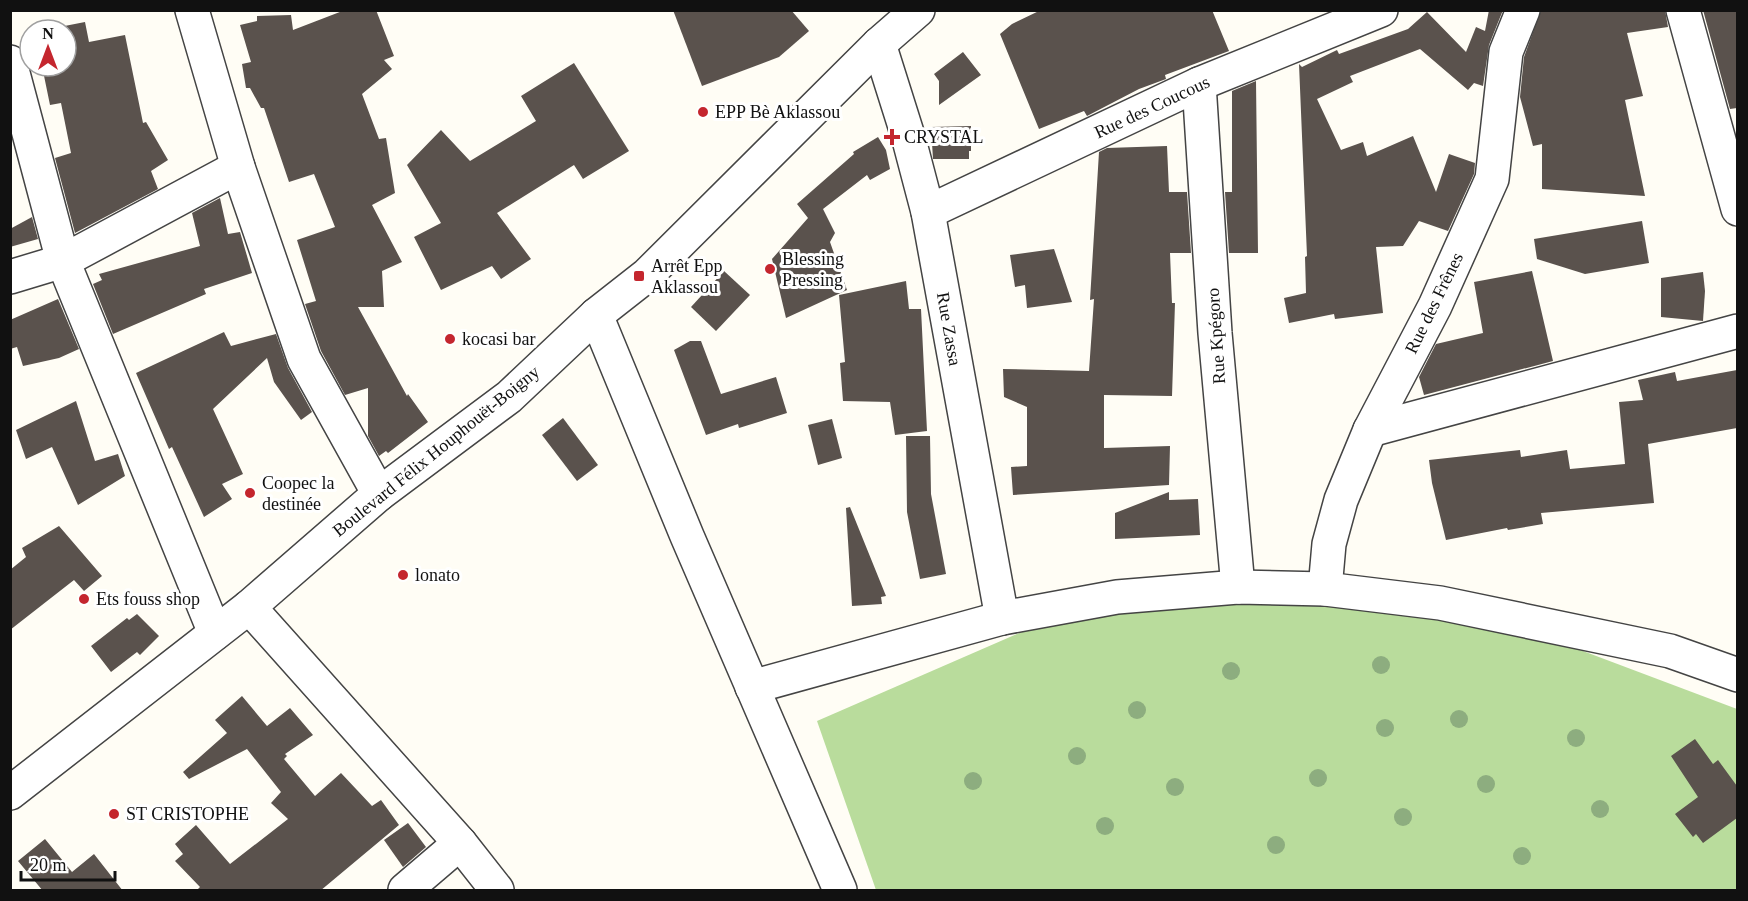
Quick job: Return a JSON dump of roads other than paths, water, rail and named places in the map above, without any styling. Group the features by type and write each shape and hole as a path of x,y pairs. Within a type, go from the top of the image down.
{"street":[{"path":"192,10 238,167 304,359 379,494"},
{"name":"Boulevard Félix Houphouët-Boigny","path":"10,793 249,607 379,494 509,397 596,315 647,275 879,44 918,10"},
{"name":"Rue des Coucous","path":"928,212 1199,84 1381,10"},
{"name":"Rue des Frênes","path":"1325,589 1329,544 1341,500 1370,430 1434,306 1492,179 1506,52 1523,10"},
{"path":"1683,10 1737,209"},
{"name":"Rue Zassa","path":"879,44 908,136 928,212 1002,618"},
{"path":"10,62 63,261 215,633"},
{"name":"Rue Kpégoro","path":"1199,84 1215,333 1238,588"},
{"path":"10,277 63,261 238,167"},
{"path":"596,315 840,891"},
{"path":"1370,430 1737,331"},
{"path":"752,687 1002,618 1117,597 1238,588 1325,589 1440,603 1670,651 1737,675"},
{"path":"249,607 460,843 497,891"},
{"path":"405,891 460,843"}],"place":[{"name":"EPP Bè Aklassou","path":"703,112"},
{"name":"CRYSTAL","path":"892,137"},
{"name":"Blessing Pressing","path":"770,269"},
{"name":"Arrêt Epp Aklassou","path":"639,276"},
{"name":"kocasi bar","path":"450,339"},
{"name":"Coopec la destinée","path":"250,493"},
{"name":"lonato","path":"403,575"},
{"name":"Ets fouss shop","path":"84,599"},
{"name":"ST CRISTOPHE","path":"114,814"}]}
